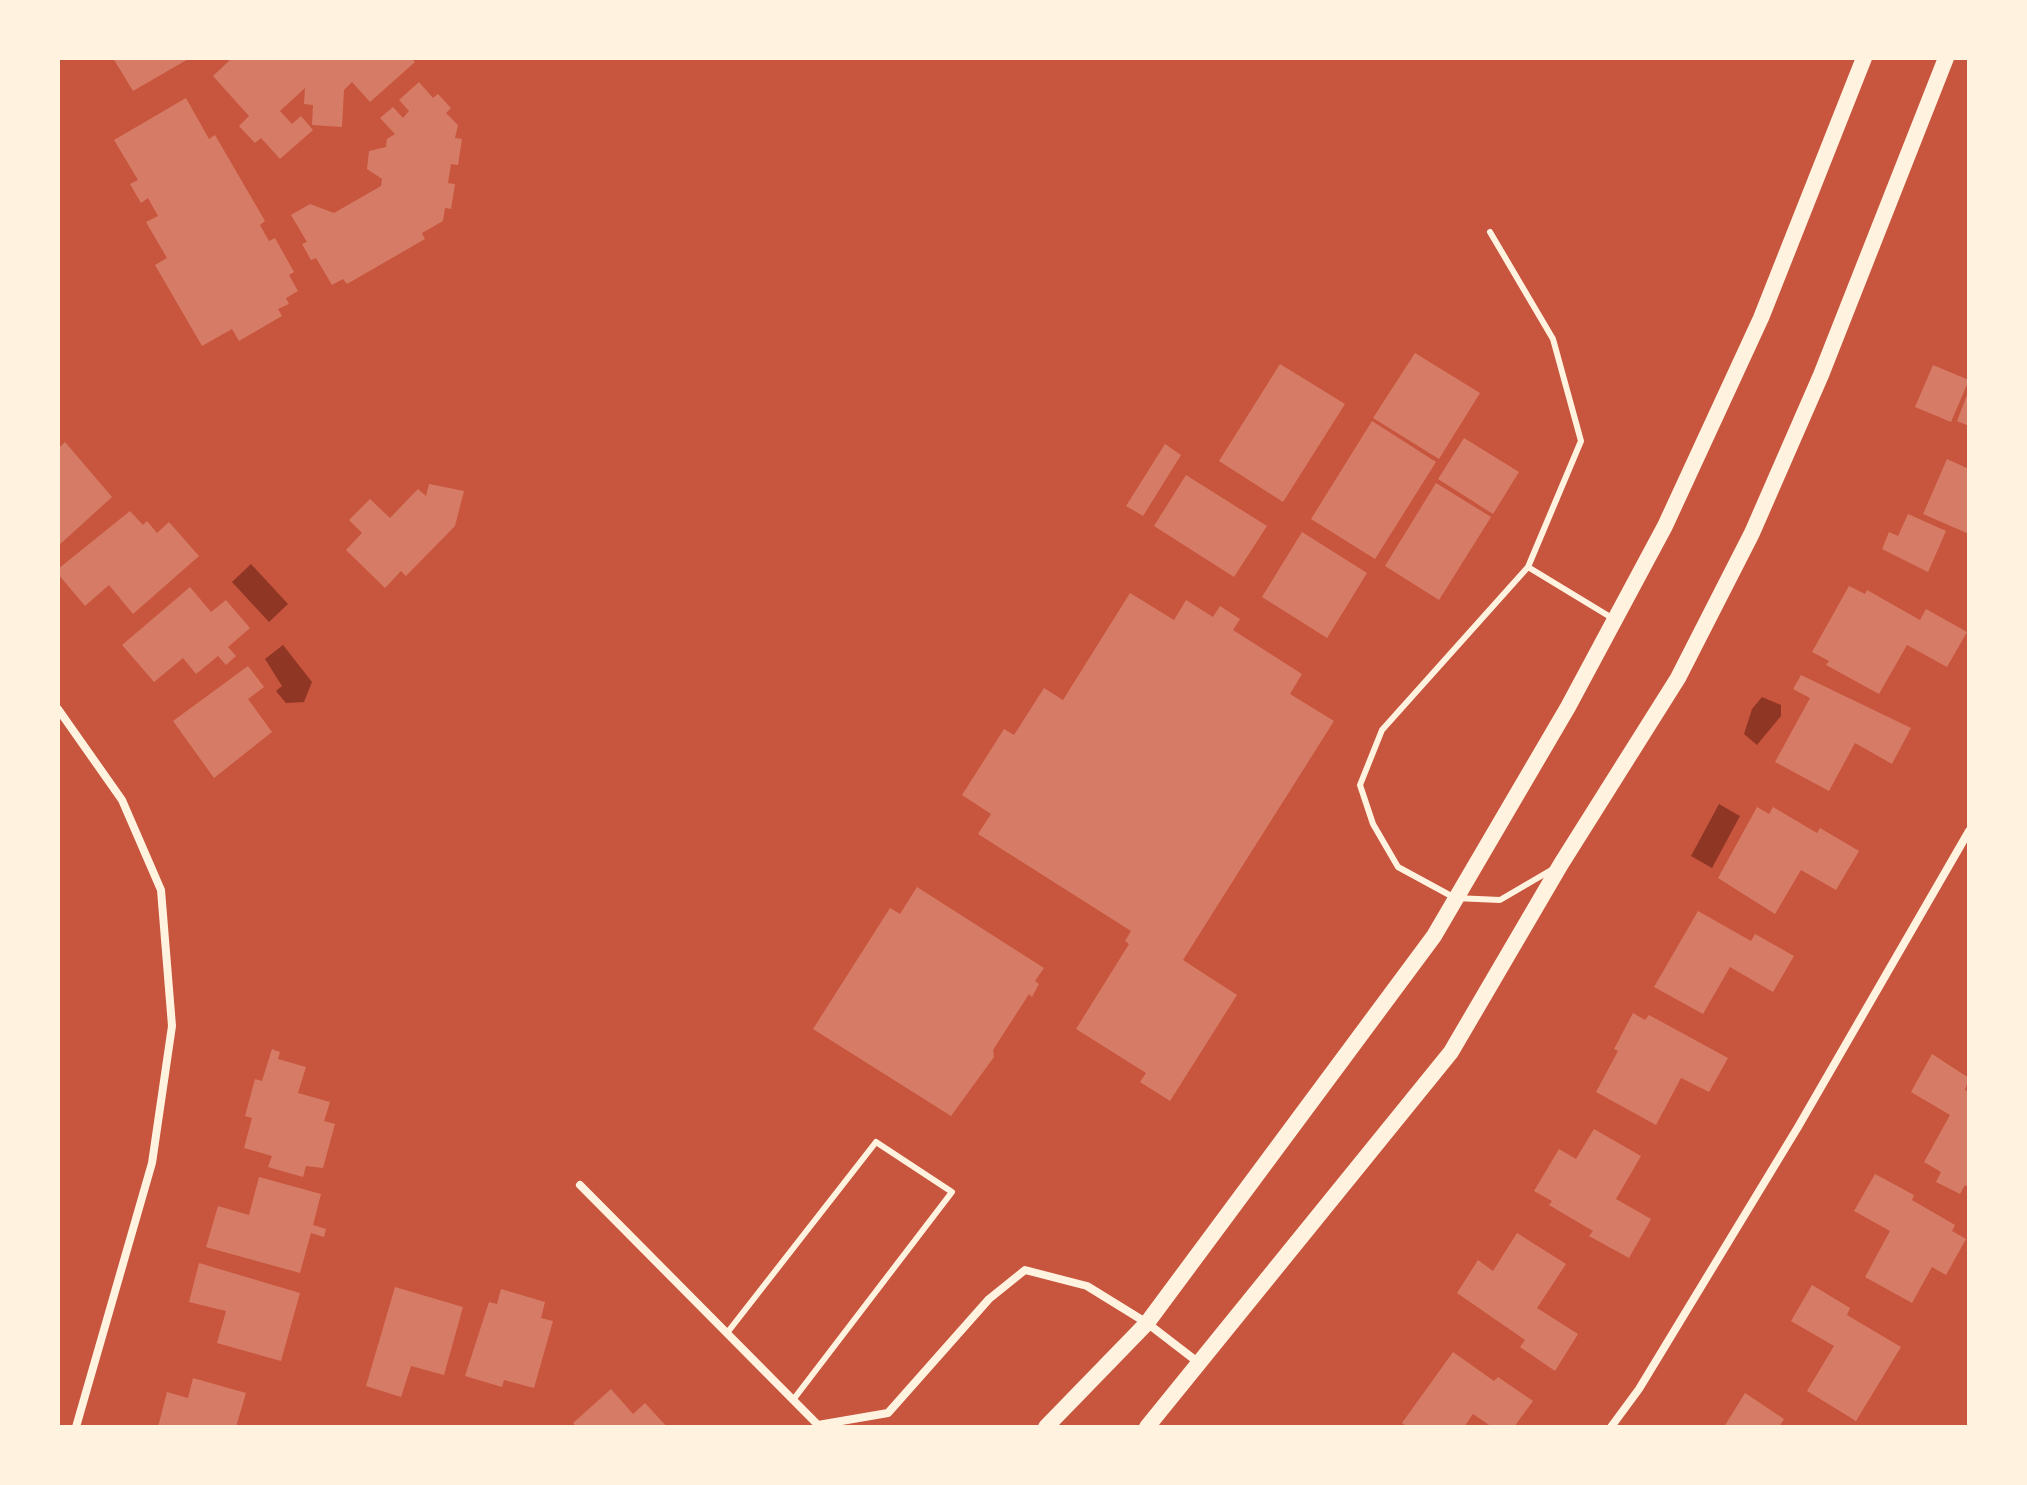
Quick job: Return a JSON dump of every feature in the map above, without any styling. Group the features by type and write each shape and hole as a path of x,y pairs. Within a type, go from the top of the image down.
{"main road":[{"path":"1046,1427 1147,1323 1434,936 1615,620 1665,526 1761,318 1864,58"},
{"path":"1147,1427 1451,1052 1561,864 1678,678 1752,533 1859,284 1946,58"}],"street":[{"path":"58,709 122,800 161,890 172,1026 152,1163 76,1427"},
{"path":"1611,1427 1639,1389 1798,1127 1969,831"},
{"path":"580,1185 818,1425 888,1413 989,1299 1025,1270 1087,1286 1147,1323 1199,1364"}],"lane":[{"path":"1490,232 1553,339 1581,441 1528,567 1382,730 1360,785 1373,824 1398,867 1455,898 1500,900 1561,864"},
{"path":"1528,567 1615,620"},
{"path":"727,1333 876,1142 952,1192 793,1400"}],"shaded area":[{"path":"251,564 288,604 269,622 232,582"},
{"path":"283,645 312,682 304,702 286,703 276,691 282,686 265,659"},
{"path":"1762,697 1781,705 1781,716 1757,745 1744,734 1752,709"},
{"path":"1719,804 1740,816 1712,868 1691,856"}],"building":[{"path":"113,58 190,58 133,91"},
{"path":"232,58 412,58 415,62 370,102 352,82 344,90 342,127 312,125 313,105 304,104 305,88 280,111 292,124 301,116 313,130 280,159 261,138 255,143 239,126 249,116 213,76"},
{"path":"419,82 433,98 438,94 451,108 446,113 458,125 455,138 462,139 458,165 451,164 448,183 455,184 451,209 445,208 443,221 422,233 425,239 347,284 343,279 332,285 316,258 311,260 302,244 307,242 291,215 310,204 334,213 381,186 382,179 367,169 369,151 386,147 387,139 395,134 380,118 393,107 403,118 409,111 399,100"},
{"path":"186,98 209,139 215,135 265,221 260,225 269,241 275,238 294,272 289,275 298,291 286,298 289,304 278,309 282,316 239,341 232,329 202,346 155,265 167,258 146,222 158,216 148,198 141,203 130,184 138,180 114,140"},
{"path":"1415,353 1480,393 1439,459 1373,418"},
{"path":"1280,364 1345,404 1283,502 1219,461"},
{"path":"1933,365 1969,380 1951,422 1915,407"},
{"path":"1969,390 1969,426 1957,421"},
{"path":"1372,421 1436,462 1375,559 1311,519"},
{"path":"1464,438 1519,472 1493,514 1438,479"},
{"path":"65,442 112,497 58,546 58,449"},
{"path":"1165,444 1181,455 1143,516 1126,506"},
{"path":"1947,459 1969,469 1969,534 1923,514"},
{"path":"1186,475 1267,526 1234,577 1154,526"},
{"path":"1436,483 1491,517 1439,600 1385,566"},
{"path":"429,484 464,491 455,526 406,576 401,571 385,588 346,550 362,533 349,520 370,499 390,518 418,489 426,496"},
{"path":"130,511 143,525 147,521 157,533 169,522 199,556 133,614 109,585 85,606 58,574 58,569"},
{"path":"1908,514 1946,531 1928,572 1882,549 1889,532 1898,536"},
{"path":"1302,532 1367,573 1327,638 1262,597"},
{"path":"1849,586 1865,594 1867,590 1920,620 1926,609 1967,632 1947,667 1907,645 1879,694 1826,665 1829,661 1812,652"},
{"path":"190,587 211,612 226,600 250,628 228,647 236,656 226,665 218,656 196,674 183,658 154,682 122,645"},
{"path":"1130,593 1174,620 1186,600 1213,617 1220,606 1240,619 1233,630 1302,674 1290,694 1334,721 1183,960 1237,995 1170,1101 1140,1082 1146,1073 1076,1029 1129,944 1125,941 1131,931 978,834 991,814 962,795 1004,729 1014,735 1044,688 1063,700"},
{"path":"248,666 264,687 248,699 272,732 214,778 173,721"},
{"path":"1801,675 1911,728 1892,764 1855,743 1829,791 1775,762 1810,698 1793,689"},
{"path":"1757,807 1769,814 1773,807 1817,833 1820,828 1859,851 1836,890 1801,870 1775,914 1718,878"},
{"path":"917,887 1044,968 1035,981 1039,984 1032,997 1029,994 993,1050 994,1057 951,1116 813,1029 890,908 900,914"},
{"path":"1698,911 1751,941 1755,934 1794,956 1773,992 1730,967 1703,1014 1654,987"},
{"path":"1633,1013 1645,1020 1649,1015 1728,1058 1709,1092 1681,1078 1656,1125 1596,1092 1618,1051 1614,1049"},
{"path":"272,1049 280,1052 278,1059 306,1067 298,1093 330,1102 324,1121 335,1124 323,1168 306,1166 303,1177 268,1167 272,1156 244,1148 252,1118 245,1116 255,1079 262,1081"},
{"path":"1932,1054 1969,1078 1965,1090 1969,1092 1969,1188 1965,1185 1960,1194 1936,1182 1941,1172 1924,1162 1950,1115 1911,1092"},
{"path":"1594,1129 1641,1156 1616,1199 1651,1219 1629,1258 1589,1236 1593,1231 1549,1205 1552,1201 1534,1191 1559,1149 1576,1159"},
{"path":"1875,1174 1914,1195 1912,1200 1955,1225 1952,1231 1966,1239 1946,1275 1932,1267 1912,1303 1865,1277 1890,1231 1854,1211"},
{"path":"259,1177 321,1194 313,1225 326,1229 324,1237 311,1233 300,1273 206,1247 218,1206 249,1215"},
{"path":"1517,1233 1566,1264 1537,1308 1578,1334 1555,1371 1520,1347 1525,1340 1457,1293 1478,1260 1493,1271"},
{"path":"199,1263 300,1293 281,1361 217,1343 226,1311 189,1302"},
{"path":"1812,1285 1850,1308 1847,1315 1901,1347 1856,1421 1807,1391 1834,1346 1791,1321"},
{"path":"395,1287 463,1307 444,1375 411,1366 401,1397 366,1386"},
{"path":"501,1289 545,1302 541,1318 553,1321 534,1388 504,1380 502,1387 465,1376 489,1302 497,1304"},
{"path":"1453,1352 1494,1381 1498,1377 1533,1401 1514,1427 1492,1427 1473,1414 1464,1427 1408,1427 1402,1423"},
{"path":"193,1378 246,1393 236,1427 158,1427 167,1392 188,1398"},
{"path":"611,1389 633,1414 645,1403 667,1427 577,1427 573,1423"},
{"path":"1745,1393 1784,1419 1779,1427 1724,1427"}]}
